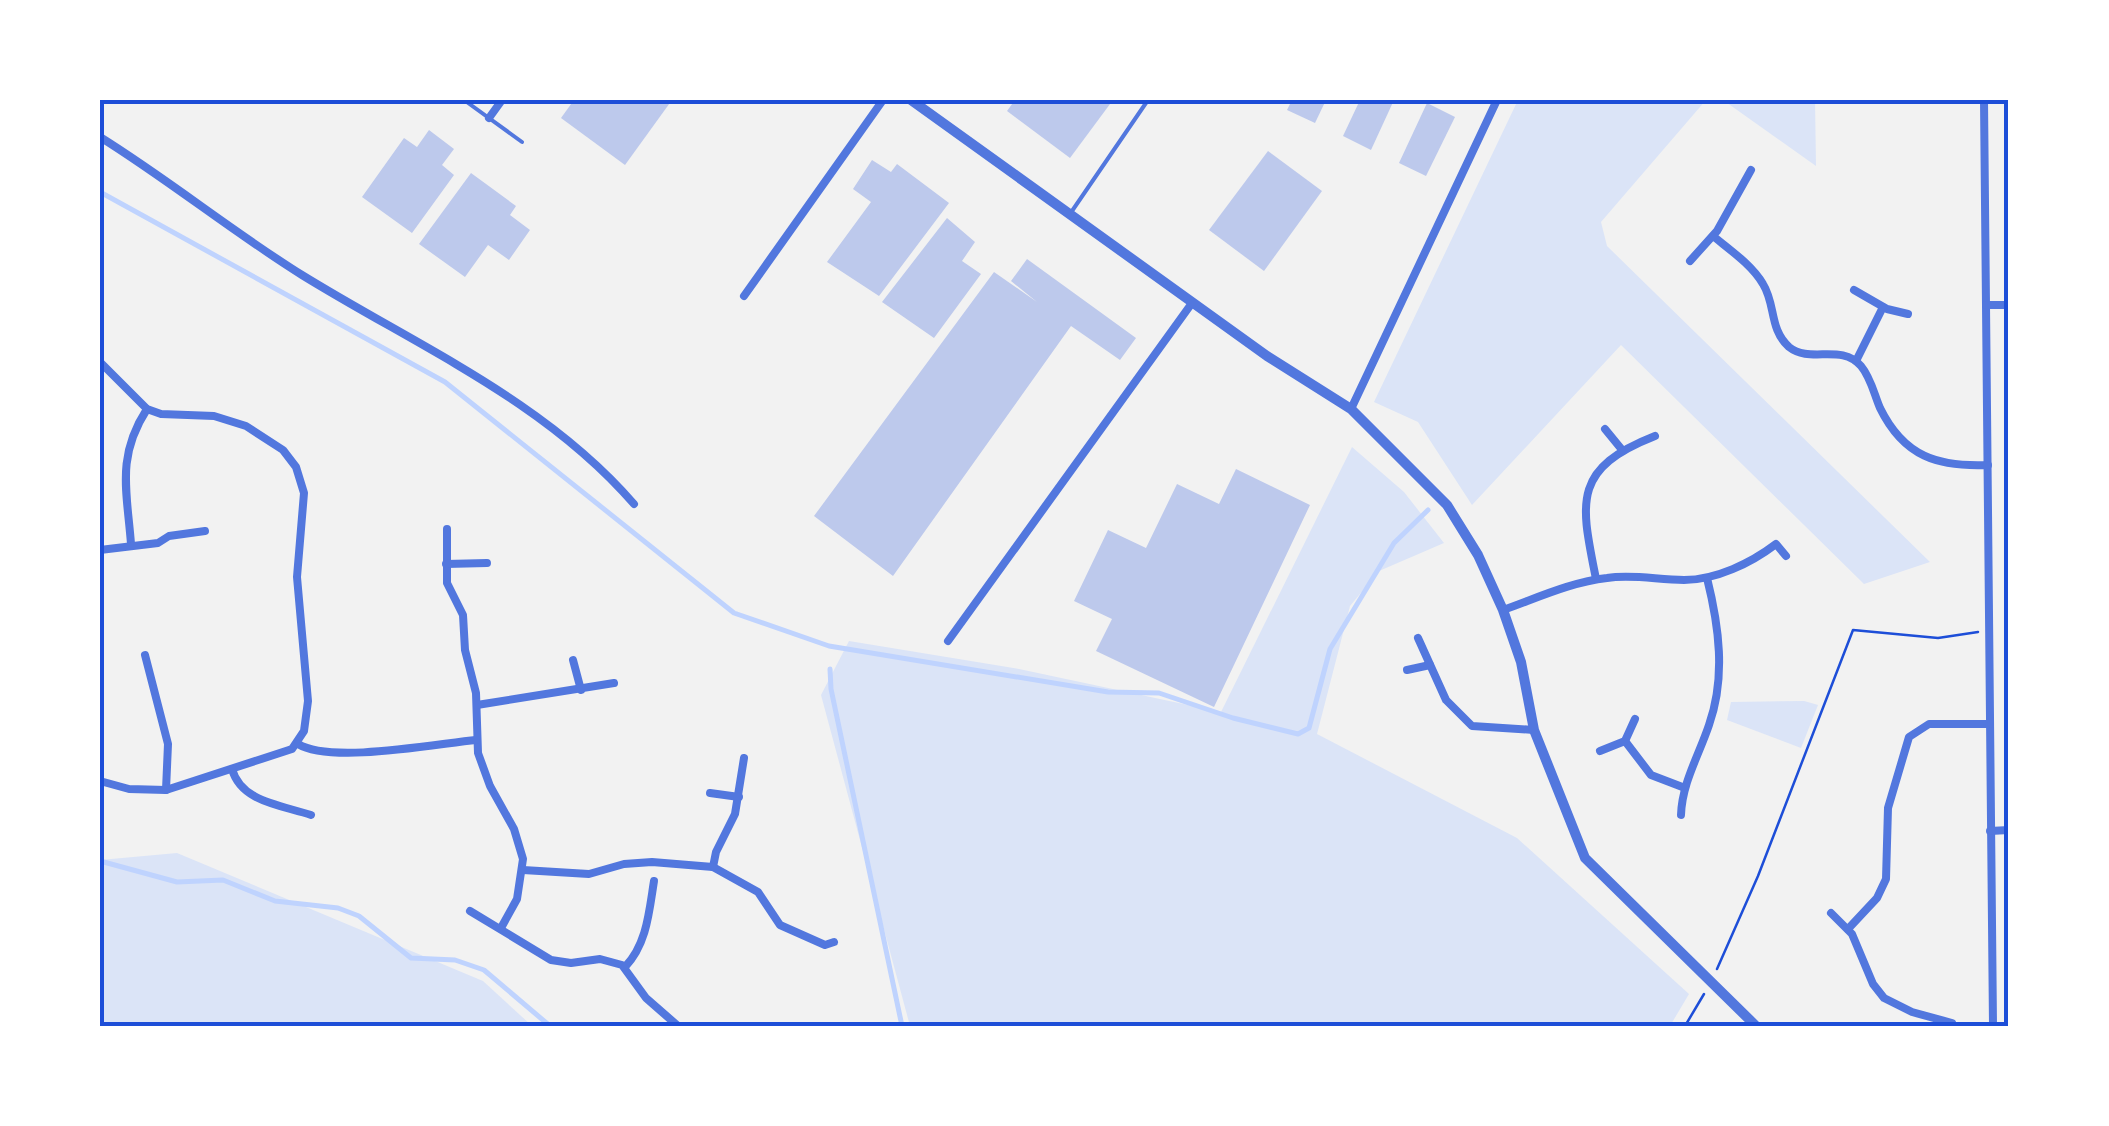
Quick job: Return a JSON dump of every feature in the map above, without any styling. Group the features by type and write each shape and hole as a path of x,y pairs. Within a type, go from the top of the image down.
{"street":[{"path":"489,118 502,100"},
{"path":"744,296 883,100"},
{"path":"911,100 1266,356 1351,409 1447,505 1478,554 1503,610 1521,662 1534,730 1585,858 1756,1026"},
{"path":"1351,409 1497,100"},
{"path":"1984,100 1993,1026"},
{"path":"100,137 289,267 527,408 606,472 634,504"},
{"path":"1690,261 1713,236 1751,170"},
{"path":"1713,236 1765,286 1777,332 1790,346 1802,354 1832,353 1856,361 1867,375 1893,430 1911,447 1948,466 1988,465"},
{"path":"1854,290 1882,306 1908,314"},
{"path":"948,641 1192,303"},
{"path":"1986,305 2009,304"},
{"path":"1856,361 1882,306"},
{"path":"100,362 147,409 161,414 214,416 246,426 284,450 301,477 304,494 297,591 308,702 300,742 284,753 166,790 129,788 100,781"},
{"path":"131,544 125,492 128,448 147,409"},
{"path":"1605,429 1622,451"},
{"path":"1596,580 1584,514 1585,497 1592,481 1622,451 1655,436"},
{"path":"447,529 448,584 463,615 465,650 475,683 476,740 486,775 518,838 523,870 516,899 501,928"},
{"path":"100,550 158,543 169,536 205,531"},
{"path":"1503,610 1596,580 1624,576 1708,578 1745,563 1776,544 1786,556"},
{"path":"446,564 487,563"},
{"path":"1681,815 1685,788 1711,721 1718,681 1718,628 1708,578"},
{"path":"1418,638 1446,700 1472,726 1534,730"},
{"path":"145,655 168,744 166,790"},
{"path":"574,660 580,690"},
{"path":"1407,670 1430,665"},
{"path":"476,705 614,683"},
{"path":"1600,751 1625,741 1635,719"},
{"path":"1848,929 1877,898 1886,879 1888,808 1909,737 1929,724 1989,724"},
{"path":"300,742 318,751 354,752 476,740"},
{"path":"1625,741 1651,775 1685,788"},
{"path":"713,867 739,798 744,758"},
{"path":"232,769 244,792 310,815"},
{"path":"710,792 739,798"},
{"path":"1990,831 2009,830"},
{"path":"523,870 588,874 624,864 652,862 713,867 758,892 780,925 825,945 834,942"},
{"path":"625,967 637,953 645,934 654,882"},
{"path":"470,911 551,960 570,963 600,959 625,967 646,998 678,1026"},
{"path":"1830,914 1858,944 1873,984 1884,998 1912,1012 1952,1022"}],"lane":[{"path":"464,100 522,142"},
{"path":"1069,214 1148,100"}],"path":[{"path":"1685,1026 1710,984 1758,876 1853,630 1938,638 1987,630"}],"shaded area":[{"path":"1518,100 1706,100 1601,222 1607,246 1930,562 1864,584 1621,345 1472,505 1418,422 1374,402"},
{"path":"1723,100 1815,100 1816,166"},
{"path":"1352,447 1404,492 1444,543 1379,571 1350,606 1317,734 1517,838 1689,994 1670,1026 910,1026 821,695 849,641 1019,669 1221,712"},
{"path":"1804,701 1818,705 1801,748 1727,720 1731,702"},
{"path":"177,853 483,981 532,1026 100,1026 100,860"}],"building":[{"path":"574,100 672,100 625,165 561,118"},
{"path":"1015,100 1113,100 1070,158 1007,111"},
{"path":"1292,100 1326,100 1315,123 1287,110"},
{"path":"1360,100 1394,100 1371,150 1343,136"},
{"path":"1427,103 1455,117 1426,176 1399,163"},
{"path":"429,130 454,149 442,165 454,175 412,233 362,197 404,138 417,147"},
{"path":"1268,151 1322,191 1264,271 1209,230"},
{"path":"872,160 891,172 897,164 949,203 879,296 827,262 871,202 853,189"},
{"path":"471,173 516,206 510,215 530,230 509,260 488,245 465,277 419,244"},
{"path":"947,218 975,242 962,261 981,274 934,338 882,302"},
{"path":"1027,259 1136,338 1120,360 1071,326 893,576 814,516 994,272 1037,302 1011,281"},
{"path":"1236,469 1310,505 1214,707 1096,651 1112,619 1074,601 1108,530 1146,548 1177,484 1219,504"}],"waterway":[{"path":"100,192 445,382 734,613 829,646 1108,692 1159,693 1233,718 1298,734 1309,728 1330,649 1394,543 1428,510"},
{"path":"830,669 902,1026"},
{"path":"100,861 177,882 223,880 275,901 338,908 359,916 411,958 455,960 484,970 550,1026"}]}
